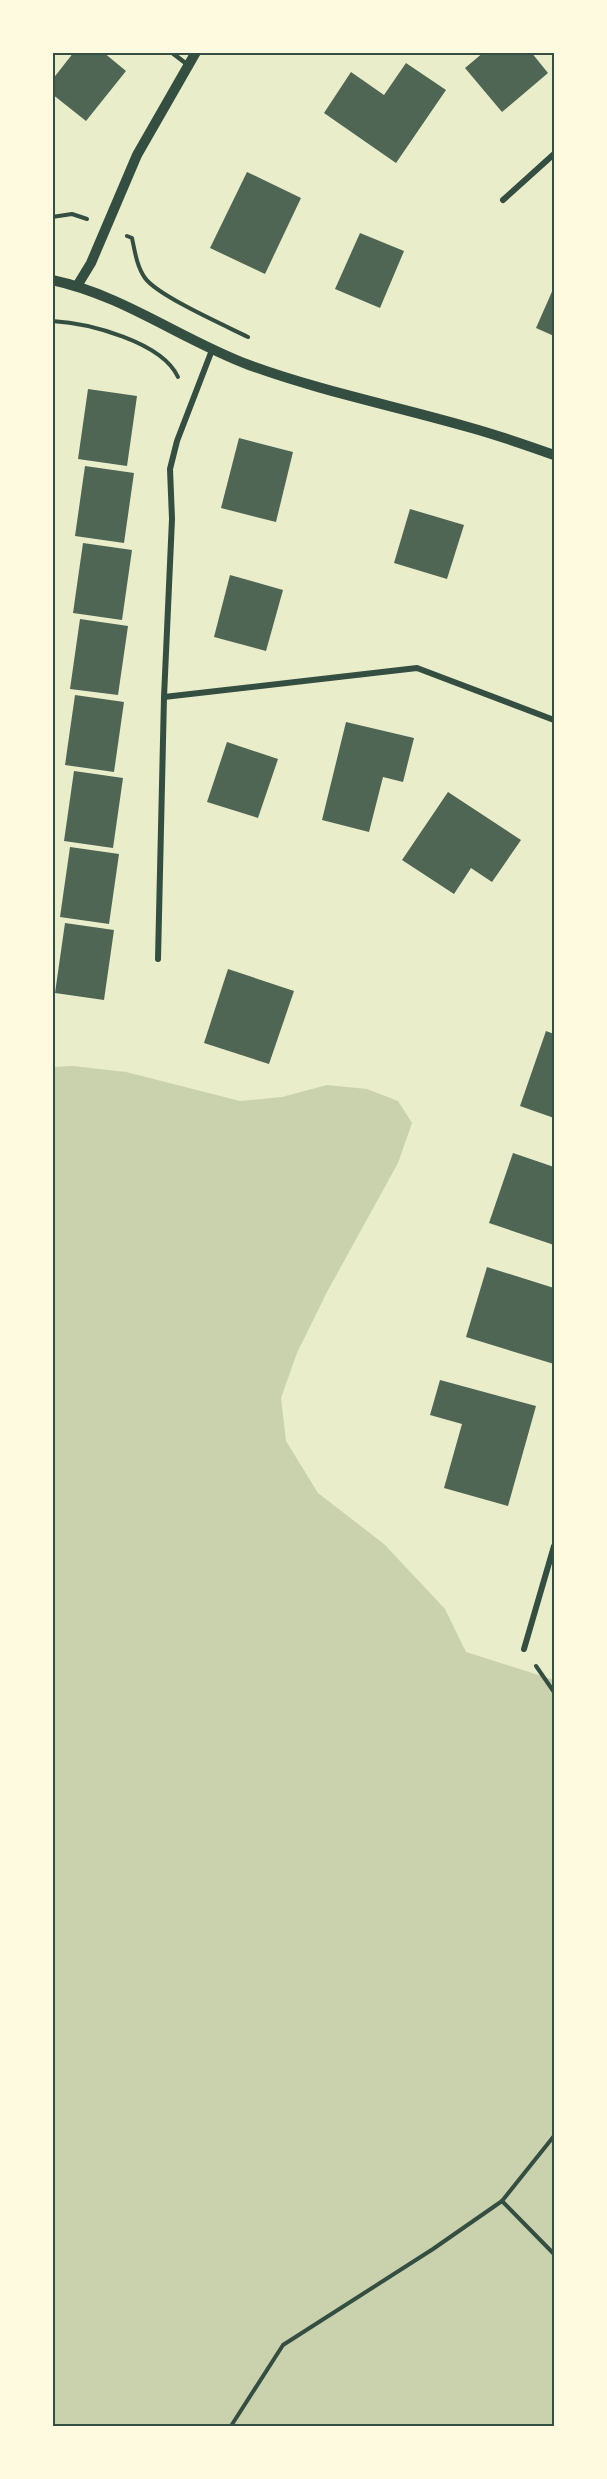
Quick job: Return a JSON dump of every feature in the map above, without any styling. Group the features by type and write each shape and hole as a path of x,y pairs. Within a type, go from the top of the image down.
{"street":[{"path":"77,286 107,227 137,155 196,52"},
{"path":"503,200 555,154"},
{"path":"52,280 77,286 127,306 212,350 251,366 358,398 470,427 555,455"},
{"path":"158,958 164,697 172,519 170,470 177,441 212,350"},
{"path":"164,697 417,668 555,720"},
{"path":"524,1649 555,1546"}],"lane":[{"path":"171,52 188,65"}],"path":[{"path":"52,217 72,214 132,238 139,266 149,282 179,301 249,337"},
{"path":"52,321 78,324 114,333 167,360 175,369 180,381 197,388"},
{"path":"524,1649 555,1692"},
{"path":"231,2427 283,2345 415,2261 502,2201 555,2136"},
{"path":"502,2201 555,2254"}],"green space":[{"path":"73,1066 126,1072 240,1101 282,1097 327,1085 367,1089 398,1101 412,1123 398,1163 327,1292 297,1353 281,1398 286,1441 318,1493 384,1544 445,1609 466,1652 554,1680 554,2426 53,2426 53,1067"}],"building":[{"path":"74,52 103,52 126,71 86,121 52,94 52,80"},
{"path":"484,52 531,52 548,73 502,112 465,68"},
{"path":"406,63 446,90 396,163 324,113 351,72 384,95"},
{"path":"247,172 301,198 265,274 210,248"},
{"path":"360,233 404,251 380,308 335,289"},
{"path":"554,287 554,336 536,328"},
{"path":"88,389 137,396 127,466 78,459"},
{"path":"239,438 293,452 276,522 221,508"},
{"path":"85,466 134,473 124,543 75,536"},
{"path":"410,509 464,525 447,579 394,563"},
{"path":"83,543 132,550 122,620 73,613"},
{"path":"230,575 283,590 266,651 214,637"},
{"path":"80,619 128,626 118,695 70,689"},
{"path":"75,695 124,702 114,772 65,765"},
{"path":"346,722 414,738 403,782 383,777 369,832 322,820"},
{"path":"227,742 278,759 258,818 207,802"},
{"path":"74,771 123,778 113,848 64,841"},
{"path":"448,792 521,840 492,882 471,868 454,894 402,860"},
{"path":"70,847 119,854 109,924 60,917"},
{"path":"65,923 114,930 104,1000 55,993"},
{"path":"228,969 294,991 269,1064 204,1043"},
{"path":"546,1031 554,1034 554,1118 520,1106"},
{"path":"513,1153 554,1167 554,1245 489,1223"},
{"path":"487,1267 554,1288 554,1364 466,1337"},
{"path":"440,1380 536,1406 508,1506 444,1488 462,1424 430,1415"}]}
